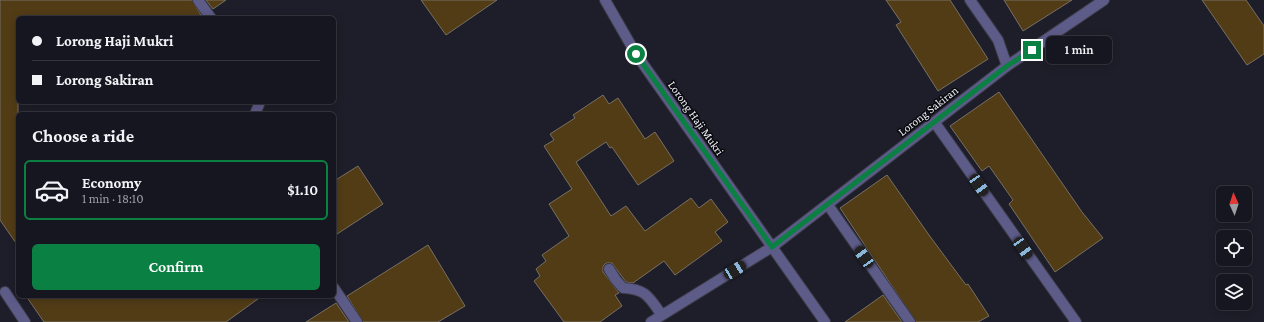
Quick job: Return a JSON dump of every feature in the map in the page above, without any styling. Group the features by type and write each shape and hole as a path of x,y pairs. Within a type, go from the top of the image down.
{"street":[{"path":"198,0 210,16"},
{"name":"Lorong Haji Mukri","path":"605,0 636,54 825,322"},
{"path":"970,0 998,40 1007,66"},
{"name":"Lorong Sakiran","path":"651,322 661,314 772,247 935,123 1007,66 1104,0"},
{"path":"935,123 1076,322"},
{"path":"828,205 910,322"},
{"path":"609,269 623,288 638,289 647,294 661,314"},
{"path":"336,291 357,322"},
{"path":"5,292 25,322"}],"building":[{"path":"0,0 192,0 201,16 16,16 16,104 18,104 18,112 16,112 16,243 0,220"},
{"path":"206,0 226,0 213,9"},
{"path":"421,0 497,0 446,35"},
{"path":"886,0 950,0 988,59 938,91 896,25 901,22"},
{"path":"1004,0 1072,0 1023,31"},
{"path":"1202,0 1246,0 1264,26 1264,54 1247,65"},
{"path":"999,92 1082,212 1103,238 1055,272 1009,204 1013,200 989,166 982,171 950,126"},
{"path":"603,95 609,104 618,98 645,139 655,132 674,161 638,185 612,147 610,148 606,142 576,162 611,216 626,206 645,231 691,198 699,208 711,199 728,222 715,232 722,241 675,275 664,261 633,283 626,282 612,263 606,263 603,266 603,272 619,293 615,295 622,306 600,322 564,322 534,281 540,276 536,269 546,261 542,255 569,236 549,204 572,189 544,146 554,140 550,134 575,118 573,115"},
{"path":"358,166 383,204 336,235 336,180"},
{"path":"887,175 966,285 968,284 989,316 978,322 916,322 840,208"},
{"path":"428,245 465,306 438,322 363,322 347,296"},
{"path":"883,295 902,322 845,322"},
{"path":"27,298 259,298 226,322 44,322"},
{"path":"336,303 349,322 306,322"}],"route":[{"path":"636,54 772,247 935,123 1007,66 1032,50"}]}
